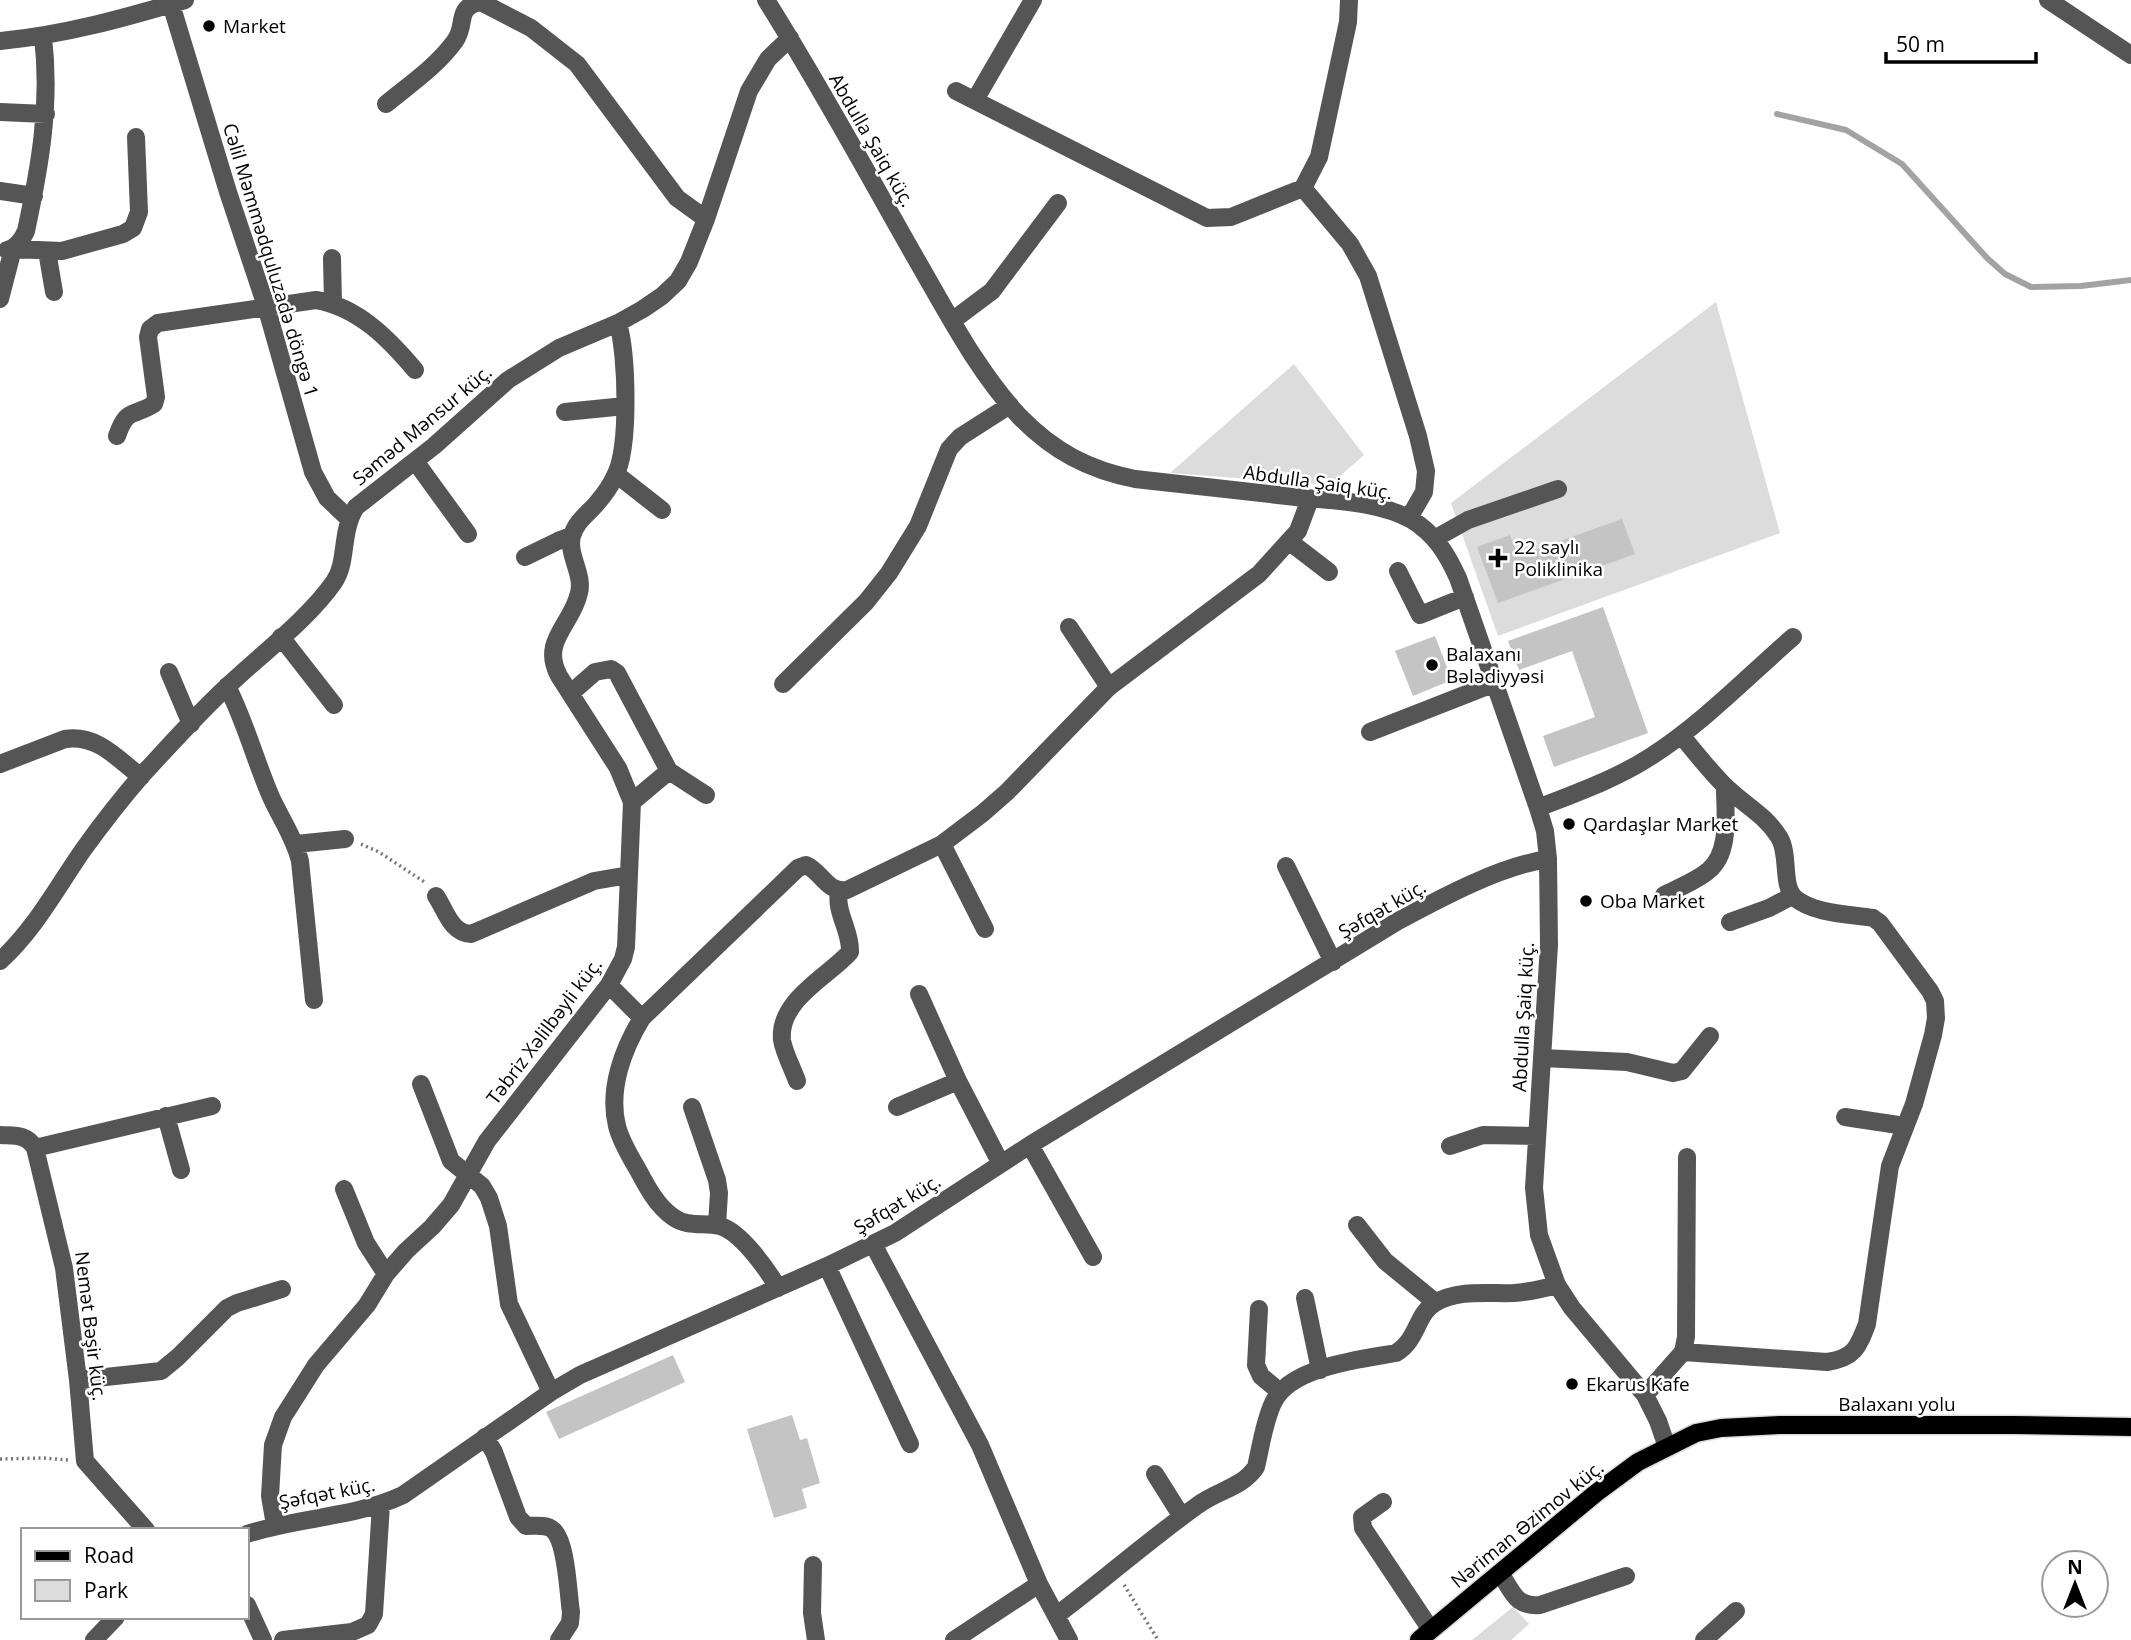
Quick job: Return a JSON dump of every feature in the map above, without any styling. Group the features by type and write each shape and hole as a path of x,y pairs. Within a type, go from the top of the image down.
{"main road":[{"name":"Balaxanı yolu","path":"1667,1447 1696,1433 1749,1425 2131,1427"},
{"name":"Nəriman Əzimov küç.","path":"1425,1635 1596,1493 1638,1462 1667,1447"}],"street":[{"name":"Abdulla Şaiq küç.","path":"766,0 952,321 1010,405 1060,451 1110,474 1135,479 1370,507 1409,518 1436,538 1455,571 1465,597 1545,831 1549,945 1534,1188 1535,1215 1546,1258 1557,1285 1572,1308 1645,1395 1667,1447"},
{"path":"975,100 1033,0"},
{"path":"956,91 1207,218 1231,217 1303,188 1319,157 1348,22 1349,0"},
{"path":"2048,0 2131,55"},
{"path":"386,104 447,51 458,37 467,6 477,1 531,27 577,65 677,198 706,219"},
{"path":"0,41 43,37 129,8 178,2"},
{"name":"Cəlil Məmmədquluzadə döngə 1","path":"178,2 228,192 266,306 313,472 327,498 349,519"},
{"path":"6,250 22,240 34,196 46,114 47,72 43,37"},
{"name":"Səməd Mənsur küç.","path":"0,961 23,939 83,850 141,777 227,686 281,637 336,580 349,519 356,507 415,461 508,380 559,348 618,323 662,296 678,281 689,262 706,219 749,91 764,65 790,38"},
{"path":"0,112 46,114"},
{"path":"6,250 62,251 123,234 133,228 139,212 136,137"},
{"path":"1303,188 1343,234 1368,276 1426,471 1424,492 1409,518"},
{"path":"0,191 34,196"},
{"path":"952,321 992,291 1058,203"},
{"path":"0,299 6,250"},
{"path":"47,251 54,292"},
{"path":"332,258 333,303"},
{"path":"117,436 122,420 129,414 154,404 156,397 148,337 150,329 158,323 316,300 333,303 344,307 383,334 415,370"},
{"path":"526,557 571,537 580,519 598,502 616,474 623,439 625,407 623,341 618,323"},
{"path":"783,684 866,602 889,573 918,526 948,449 960,437 1010,405"},
{"path":"565,412 625,407"},
{"path":"415,461 468,534"},
{"path":"616,474 662,510"},
{"path":"1436,538 1468,520 1558,489"},
{"path":"778,1288 766,1267 729,1230 717,1225 683,1223 660,1205 624,1145 617,1125 616,1085 628,1041 642,1018 798,868 806,865 814,868 831,888 848,890 942,844 1007,792 1109,687 1259,574 1290,542 1305,518 1310,499"},
{"name":"Təbriz Xəlilbəyli küç.","path":"275,1525 270,1496 276,1432 316,1365 367,1305 386,1274 451,1205 487,1141 609,985 623,959 626,947 632,802 618,768 554,666 552,656 554,644 580,592 571,551 571,537"},
{"path":"1290,542 1329,572"},
{"path":"1398,571 1420,615 1465,597"},
{"path":"1069,627 1109,687"},
{"path":"281,637 334,705"},
{"path":"1538,808 1610,779 1649,758 1681,735 1793,637"},
{"path":"571,693 595,671 611,669 617,673 669,771 706,795"},
{"path":"169,671 191,724"},
{"path":"1370,732 1495,683"},
{"path":"227,686 237,705 271,797 296,844 314,1000"},
{"path":"1681,735 1725,787 1747,803 1780,838 1786,855 1787,883 1792,896 1807,906 1873,918 1880,923 1930,991 1936,1010 1933,1035 1914,1104 1890,1166 1867,1324 1859,1346 1850,1355 1827,1362 1683,1352"},
{"path":"0,764 76,737 99,744 141,777"},
{"path":"632,802 669,771"},
{"path":"1664,895 1709,872 1721,858 1725,787"},
{"path":"296,844 345,839"},
{"path":"942,844 985,929"},
{"name":"Şəfqət küç.","path":"248,1534 275,1525 381,1505 403,1495 551,1392 621,1356 778,1288 895,1233 1030,1145 1432,903 1530,861 1548,859"},
{"path":"1286,866 1333,962"},
{"path":"436,896 454,927 462,934 471,934 594,881 629,876"},
{"path":"797,1081 782,1040 783,1030 788,1014 800,995 842,962 850,952 851,941 838,907 839,891"},
{"path":"1730,922 1769,908 1792,896"},
{"path":"609,985 642,1018"},
{"path":"919,994 958,1081 1001,1164"},
{"path":"1542,1058 1628,1062 1673,1073 1682,1071 1710,1036"},
{"path":"898,1107 958,1081"},
{"path":"421,1084 451,1161 482,1185 489,1198 498,1226 509,1304 551,1392"},
{"path":"0,1135 24,1136 31,1140 35,1148 212,1106"},
{"path":"692,1107 717,1180 717,1225"},
{"path":"166,1116 181,1170"},
{"path":"1844,1117 1905,1126"},
{"path":"1450,1146 1483,1135 1537,1136"},
{"path":"1030,1145 1093,1257"},
{"name":"Nemət Bəşir küç.","path":"35,1148 64,1268 85,1461"},
{"path":"1645,1395 1683,1352 1686,1337 1687,1157"},
{"path":"344,1189 366,1243 386,1274"},
{"path":"1357,1225 1385,1261 1435,1303"},
{"path":"873,1244 980,1445 1039,1584 1069,1640"},
{"path":"827,1266 910,1444"},
{"path":"1057,1615 1202,1502 1240,1485 1250,1476 1256,1467 1272,1404 1292,1381 1320,1370 1396,1353 1407,1347 1428,1308 1455,1294 1515,1293 1557,1285"},
{"path":"78,1380 161,1371 226,1308 282,1289"},
{"path":"1305,1298 1320,1370"},
{"path":"1259,1309 1256,1365 1261,1376 1280,1392"},
{"path":"485,1437 494,1452 518,1517 526,1525 544,1526 553,1530 561,1543 571,1612 570,1623 559,1640"},
{"path":"85,1461 144,1528"},
{"path":"1155,1474 1182,1517"},
{"path":"1383,1502 1362,1517 1363,1528 1425,1635"},
{"path":"283,1640 352,1632 368,1625 374,1614 381,1505"},
{"path":"813,1565 812,1613 817,1640"},
{"path":"1500,1573 1520,1603 1527,1606 1540,1605 1626,1576"},
{"path":"954,1640 1039,1584"},
{"path":"248,1608 253,1624 263,1640"},
{"path":"1704,1640 1736,1611"},
{"path":"94,1640 114,1619"}],"path":[{"path":"345,839 379,852 426,884 436,896"},
{"path":"0,1460 44,1458 85,1461"},
{"path":"1115,1572 1158,1640"}],"green space":[{"path":"1716,302 1780,533 1498,636 1451,503"},
{"path":"1294,364 1364,455 1330,485 1170,473"},
{"path":"1513,1607 1529,1624 1511,1640 1472,1640"}],"building":[{"path":"1622,519 1635,554 1498,603 1477,547 1510,535 1518,556"},
{"path":"1603,607 1648,733 1554,767 1543,736 1595,717 1572,651 1519,670 1508,641"},
{"path":"1435,636 1452,680 1413,696 1395,651"},
{"path":"673,1355 685,1382 559,1439 546,1412"},
{"path":"792,1415 800,1440 807,1438 820,1483 802,1489 807,1508 774,1518 747,1429"}],"waterway":[{"path":"1777,114 1846,130 1902,164 1987,258 2005,274 2031,287 2081,286 2131,280"}],"place":[{"name":"Market","path":"209,26"},
{"name":"22 saylı Poliklinika","path":"1498,558"},
{"name":"Balaxanı Bələdiyyəsi","path":"1432,665"},
{"name":"Qardaşlar Market","path":"1569,824"},
{"name":"Oba Market","path":"1586,901"},
{"name":"Ekarus Kafe","path":"1572,1384"}]}
